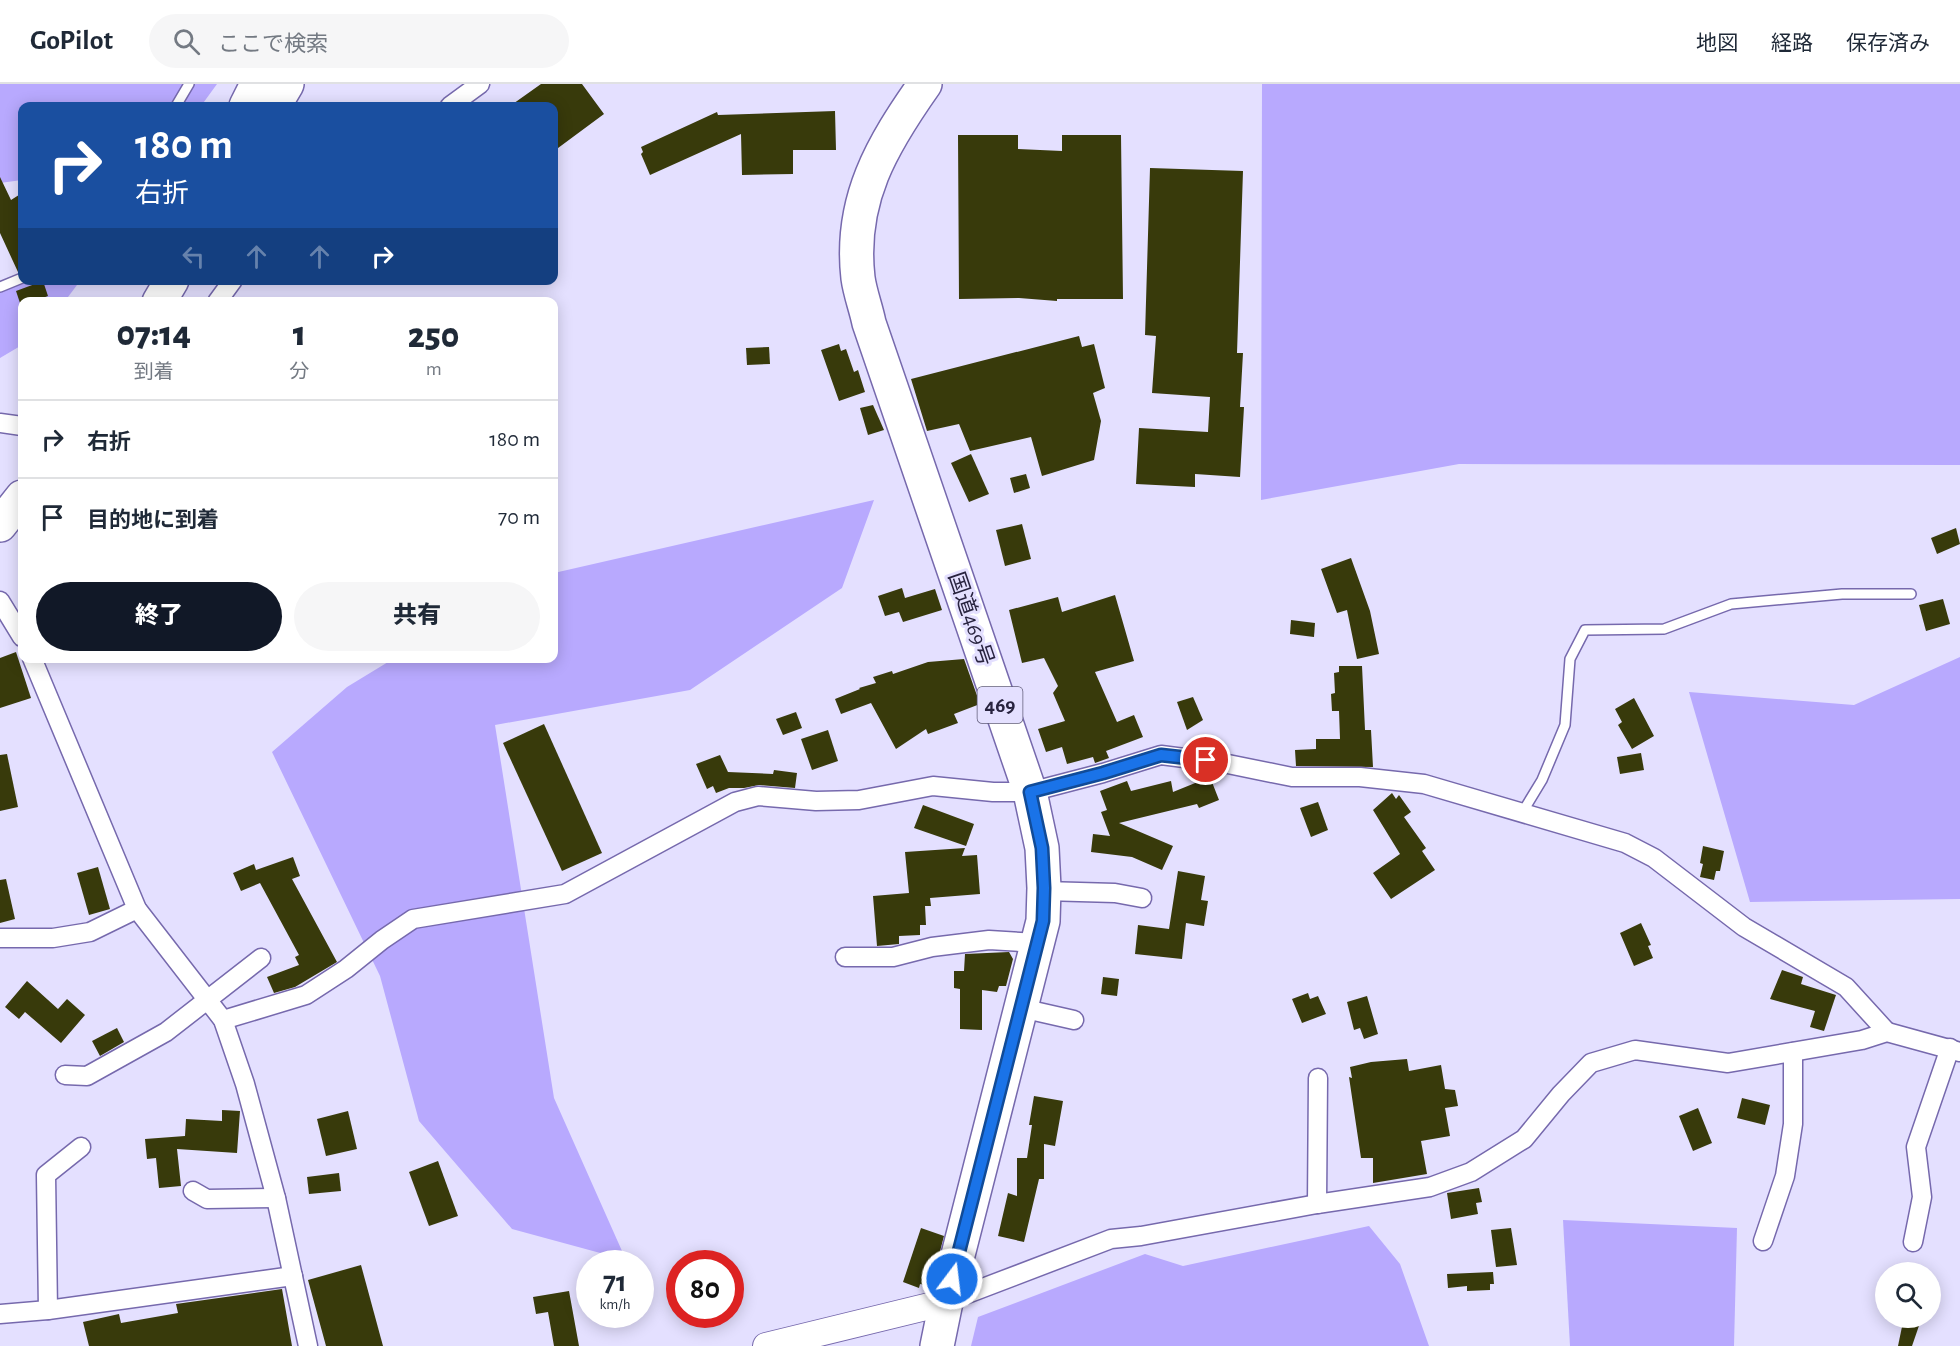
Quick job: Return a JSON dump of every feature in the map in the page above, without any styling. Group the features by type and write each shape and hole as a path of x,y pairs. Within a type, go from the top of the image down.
{"highway":[{"path":"248,102 257,84"},
{"path":"276,102 287,84"},
{"name":"国道469号","path":"925,84 908,108 875,165 867,185 857,243 859,279 869,323 1030,792 1042,848 1044,891 1043,921 1038,943 946,1302 937,1346"},
{"path":"0,525 18,502"}],"street":[{"path":"455,102 480,84"},
{"path":"0,423 18,425"},
{"path":"0,600 18,630"},
{"path":"34,663 137,909 223,1020 245,1084 276,1197 308,1346"},
{"path":"223,1020 306,995 413,920 564,894 735,802 758,796 816,801 859,800 933,786 993,792 1030,792 1161,755 1223,763 1292,777 1360,777 1424,784 1625,843 1654,858 1744,927 1846,987 1887,1032"},
{"path":"1044,891 1115,893 1142,898"},
{"path":"0,938 53,938 90,932 137,909"},
{"path":"845,957 893,957 932,947 989,940 1038,943"},
{"path":"65,1075 87,1076 166,1032 261,958"},
{"path":"1022,1008 1074,1020"},
{"path":"766,1346 946,1302 1111,1239 1141,1236 1317,1204 1430,1187 1471,1172 1524,1139 1561,1094 1591,1063 1635,1050 1728,1063 1862,1040 1887,1032 1955,1050 1916,1147 1922,1197 1913,1242"},
{"path":"1763,1241 1785,1176 1793,1124 1793,1052"},
{"path":"1317,1204 1318,1078"},
{"path":"48,1310 46,1175 81,1147"},
{"path":"193,1191 207,1199 276,1197"},
{"path":"0,1314 48,1310 293,1276"}],"lane":[{"path":"178,102 189,84"},
{"path":"0,287 18,280"},
{"path":"1521,814 1542,780 1565,725 1570,659 1585,630 1664,628 1731,604 1842,594 1911,594"}],"shaded area":[{"path":"0,84 217,84 204,102 18,102 18,181 0,183"},
{"path":"1262,84 1960,84 1960,465 1459,464 1261,500"},
{"path":"18,275 18,285 77,285 68,297 18,297 18,347 0,358 0,288"},
{"path":"874,500 842,588 690,690 495,725 554,1098 622,1250 589,1250 512,1229 419,1121 380,976 272,752 347,687 386,663 558,663 558,572"},
{"path":"1960,657 1960,899 1750,902 1689,692 1854,705"},
{"path":"1563,1220 1737,1228 1734,1346 1570,1346"},
{"path":"1369,1226 1400,1264 1429,1346 971,1346 978,1317 1145,1254 1183,1266"}],"building":[{"path":"541,84 582,84 604,114 558,148 558,102 516,102"},
{"path":"835,111 836,150 793,150 793,174 742,175 741,134 650,175 641,154 643,152 641,147 717,112 718,115"},
{"path":"958,135 1018,135 1018,149 1062,151 1062,135 1121,135 1123,299 1057,299 1057,301 1019,298 959,299"},
{"path":"1150,168 1243,171 1237,353 1243,353 1240,407 1244,407 1240,477 1195,474 1195,487 1136,484 1139,428 1208,432 1210,397 1152,393 1156,336 1145,335"},
{"path":"0,177 11,200 18,196 18,272 0,233"},
{"path":"32,285 44,285 48,296 18,297 16,291"},
{"path":"1079,336 1082,347 1094,344 1105,388 1093,393 1101,421 1094,460 1042,476 1031,437 970,451 959,424 927,431 911,379"},
{"path":"839,344 841,351 846,349 854,372 858,370 865,392 839,401 821,350"},
{"path":"769,347 770,364 747,365 746,348"},
{"path":"873,405 884,430 868,435 860,408"},
{"path":"971,454 989,494 969,502 951,463"},
{"path":"1026,474 1030,488 1014,493 1010,478"},
{"path":"1022,524 1031,559 1005,566 996,530"},
{"path":"1956,528 1960,544 1937,554 1931,538"},
{"path":"1351,558 1370,611 1379,654 1357,659 1347,610 1337,613 1321,569"},
{"path":"902,588 905,598 935,589 942,610 903,622 899,612 885,616 878,596"},
{"path":"1115,595 1134,661 1095,672 1117,722 1134,715 1143,737 1106,751 1109,758 1095,763 1093,757 1067,764 1062,747 1046,752 1038,729 1065,721 1053,693 1058,686 1044,658 1022,663 1009,610 1058,597 1062,612"},
{"path":"1943,599 1950,624 1926,631 1919,605"},
{"path":"1291,620 1315,623 1314,637 1290,634"},
{"path":"16,652 31,698 0,708 0,658"},
{"path":"964,659 980,704 954,714 958,723 928,734 926,729 896,749 871,703 841,714 835,699 876,683 873,677 892,671 893,674 928,662"},
{"path":"1339,666 1362,666 1365,730 1371,730 1373,767 1296,766 1295,750 1316,749 1316,739 1340,739 1339,711 1332,711 1331,694 1335,693 1334,673 1339,672"},
{"path":"1193,697 1203,720 1187,730 1177,702"},
{"path":"1634,698 1654,736 1632,749 1618,725 1622,722 1615,709"},
{"path":"796,712 802,728 783,735 776,719"},
{"path":"544,724 602,853 562,871 503,743"},
{"path":"828,730 838,761 812,770 801,739"},
{"path":"1641,753 1644,770 1620,774 1617,757"},
{"path":"7,754 18,807 0,811 0,755"},
{"path":"720,755 728,772 773,774 774,770 797,773 795,788 759,785 729,788 716,793 713,786 707,789 696,764"},
{"path":"1210,777 1219,800 1199,808 1197,804 1119,823 1173,846 1162,870 1132,857 1091,852 1093,834 1110,836 1101,812 1107,810 1100,791 1127,781 1131,791 1171,781 1173,792"},
{"path":"1392,793 1396,799 1399,795 1411,812 1404,817 1426,848 1422,851 1435,870 1391,899 1373,873 1400,854 1373,810"},
{"path":"1318,802 1328,830 1311,837 1300,808"},
{"path":"923,805 974,824 966,846 914,828"},
{"path":"1703,846 1724,851 1720,871 1716,871 1714,880 1700,877"},
{"path":"965,848 962,856 977,855 980,894 930,898 931,906 925,906 926,925 920,925 920,935 899,936 899,944 877,946 873,896 909,893 905,852"},
{"path":"293,857 300,876 292,879 337,962 295,987 274,993 267,977 299,965 295,957 299,955 260,883 241,891 233,873 254,864 256,870"},
{"path":"98,867 110,909 89,915 77,873"},
{"path":"1178,871 1205,876 1201,900 1208,901 1204,926 1186,923 1182,959 1135,954 1138,925 1169,929"},
{"path":"6,879 15,919 0,923 0,880"},
{"path":"1641,923 1651,945 1648,946 1653,958 1634,966 1620,933"},
{"path":"1009,952 1013,959 1006,986 999,986 997,992 982,990 982,1030 960,1029 960,989 954,988 954,971 964,971 965,954"},
{"path":"1782,970 1803,977 1801,984 1836,995 1824,1031 1810,1027 1815,1011 1770,999"},
{"path":"1103,977 1119,979 1117,996 1101,994"},
{"path":"27,981 58,1009 67,999 85,1015 61,1043 25,1012 19,1019 5,1007"},
{"path":"1308,993 1310,999 1318,996 1326,1014 1302,1023 1292,999"},
{"path":"1367,996 1378,1034 1364,1039 1360,1028 1354,1030 1347,1002"},
{"path":"117,1028 124,1042 100,1056 92,1041"},
{"path":"1407,1059 1409,1071 1441,1065 1445,1089 1455,1090 1458,1106 1445,1108 1450,1136 1421,1141 1427,1174 1373,1183 1373,1158 1361,1158 1349,1077 1352,1078 1350,1067 1371,1062"},
{"path":"1034,1096 1063,1101 1055,1146 1044,1144 1044,1179 1039,1179 1024,1242 998,1236 1008,1193 1017,1196 1017,1158 1027,1158"},
{"path":"1742,1098 1770,1105 1765,1125 1737,1118"},
{"path":"1698,1108 1712,1143 1693,1151 1679,1116"},
{"path":"222,1110 240,1111 237,1153 177,1149 181,1186 159,1188 156,1158 147,1159 145,1139 185,1136 186,1119 222,1121"},
{"path":"348,1111 357,1149 326,1156 317,1119"},
{"path":"438,1161 458,1216 429,1226 409,1172"},
{"path":"339,1173 341,1191 309,1194 307,1177"},
{"path":"1479,1188 1482,1202 1476,1203 1478,1214 1451,1219 1447,1193"},
{"path":"921,1228 944,1236 932,1282 926,1280 924,1285 920,1284 919,1288 903,1282"},
{"path":"1511,1228 1517,1265 1496,1267 1491,1230"},
{"path":"361,1265 383,1346 326,1346 308,1280"},
{"path":"1493,1272 1494,1284 1490,1284 1490,1290 1467,1291 1467,1286 1448,1288 1447,1274"},
{"path":"282,1289 292,1346 89,1346 83,1322 119,1314 121,1323 178,1313 176,1304"},
{"path":"569,1291 579,1346 554,1346 548,1312 536,1314 533,1297"},
{"path":"1902,1328 1918,1328 1912,1346 1898,1346"}],"route":[{"path":"952,1279 1043,921 1042,848 1030,792 1161,755 1206,760"}]}
